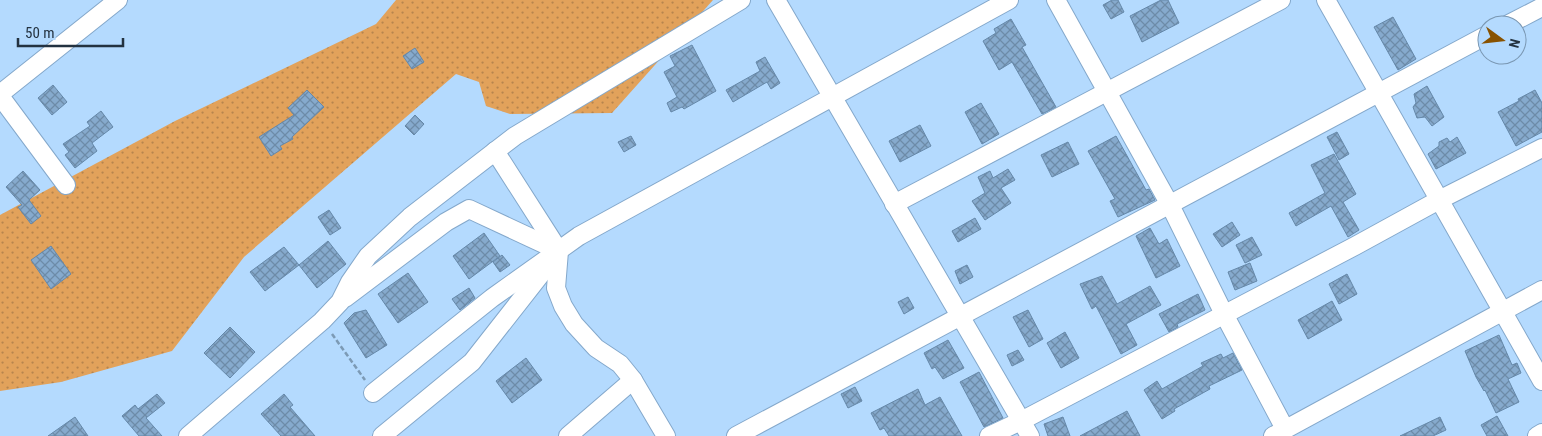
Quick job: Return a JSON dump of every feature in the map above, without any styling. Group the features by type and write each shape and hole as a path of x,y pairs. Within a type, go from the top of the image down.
{"street":[{"path":"340,302 350,282 368,256 410,217 495,151 515,136 741,0"},
{"path":"776,0 1025,428"},
{"path":"373,393 492,298 579,236 1009,0"},
{"path":"1056,0 1170,205 1224,314 1279,433 1542,290"},
{"path":"894,204 1281,0"},
{"path":"1326,0 1542,381"},
{"path":"66,185 0,95 113,1"},
{"path":"1526,15 1542,7"},
{"path":"736,436 1477,40"},
{"path":"989,436 1025,428 1224,314 1439,200 1542,148"},
{"path":"495,151 559,251 556,288 562,306 574,324 596,348 620,364 633,380 666,436"},
{"path":"188,436 308,333 340,302 446,222 469,209 559,251"},
{"path":"382,436 472,362 559,251"},
{"path":"568,436 633,380"},
{"path":"1537,436 1542,433"}],"shaded area":[{"path":"396,0 713,0 612,113 510,114 486,106 479,82 456,74 244,257 172,351 61,382 0,391 0,215 175,121 376,24"}],"building":[{"path":"1112,0 1118,0 1124,12 1111,19 1103,5"},
{"path":"1161,0 1168,0 1179,23 1142,42 1130,16"},
{"path":"1393,17 1416,59 1398,70 1374,27"},
{"path":"1011,19 1026,45 1022,47 1056,107 1042,114 1012,62 999,70 983,41 996,33 994,29"},
{"path":"692,45 716,91 684,109 682,107 671,112 667,103 677,97 664,72 675,66 670,56"},
{"path":"415,48 424,62 412,69 403,56"},
{"path":"765,57 780,83 771,89 767,82 733,102 726,90 760,71 756,62"},
{"path":"53,85 67,102 52,115 38,98"},
{"path":"1427,86 1444,117 1432,126 1425,117 1417,118 1413,107 1416,103 1414,94"},
{"path":"307,90 324,107 292,137 293,139 280,146 282,149 271,156 259,137 294,115 288,108"},
{"path":"1535,90 1542,103 1542,132 1516,146 1498,112"},
{"path":"981,103 999,134 982,144 965,112"},
{"path":"101,111 113,127 92,143 97,151 75,168 65,155 69,152 63,144 90,126 87,122"},
{"path":"415,115 424,124 414,135 405,126"},
{"path":"920,125 931,146 900,162 889,141"},
{"path":"1337,132 1349,154 1339,160 1327,137"},
{"path":"631,136 636,145 624,152 618,142"},
{"path":"1116,136 1146,190 1149,189 1155,200 1118,217 1110,201 1115,199 1088,151"},
{"path":"1457,137 1466,153 1436,169 1428,154 1439,146 1439,142 1447,138 1450,142"},
{"path":"1068,142 1079,164 1052,177 1041,155"},
{"path":"1334,154 1356,194 1343,202 1359,230 1348,237 1331,206 1296,226 1289,213 1325,193 1311,165"},
{"path":"1008,169 1015,180 1001,188 1011,203 985,220 972,201 985,193 978,177 990,171 993,178"},
{"path":"23,171 40,190 29,200 41,216 31,224 18,207 22,205 6,187"},
{"path":"329,210 341,228 330,235 318,217"},
{"path":"975,218 981,229 958,242 952,231"},
{"path":"1232,222 1240,235 1222,247 1213,234"},
{"path":"1150,228 1159,244 1167,239 1180,266 1156,278 1136,236"},
{"path":"484,233 500,256 469,279 453,256"},
{"path":"1252,237 1262,255 1245,263 1236,245"},
{"path":"328,241 346,264 317,288 299,265"},
{"path":"51,246 71,274 51,289 31,260"},
{"path":"284,247 299,265 265,291 250,272"},
{"path":"502,255 510,265 500,272 493,262"},
{"path":"1250,263 1257,281 1235,290 1228,272"},
{"path":"967,265 973,277 960,284 955,271"},
{"path":"408,273 428,302 398,323 378,294"},
{"path":"1347,274 1357,294 1339,304 1329,284"},
{"path":"1102,276 1117,304 1150,286 1161,305 1126,324 1137,345 1121,354 1096,306 1092,309 1080,284"},
{"path":"469,288 475,298 460,310 452,299"},
{"path":"1198,294 1205,310 1177,324 1178,327 1169,332 1159,314"},
{"path":"908,297 914,308 904,314 898,302"},
{"path":"1332,301 1342,320 1308,339 1298,320"},
{"path":"366,310 387,345 366,358 344,323 354,313"},
{"path":"1028,310 1043,339 1029,347 1013,317"},
{"path":"230,327 255,352 230,378 204,353"},
{"path":"1065,332 1079,358 1061,368 1047,343"},
{"path":"1499,335 1512,365 1517,363 1521,373 1508,379 1519,402 1496,413 1485,390 1476,377 1465,351"},
{"path":"948,340 964,368 943,379 935,367 932,369 924,353"},
{"path":"1018,350 1024,360 1012,366 1007,355"},
{"path":"1233,353 1242,370 1209,386 1210,389 1174,409 1175,411 1162,419 1144,390 1157,381 1162,389 1203,366 1201,363 1221,354 1223,358"},
{"path":"526,358 542,380 512,403 496,381"},
{"path":"979,372 1003,418 984,427 960,382"},
{"path":"855,387 862,401 848,408 841,394"},
{"path":"918,389 925,405 940,397 962,436 889,436 884,428 880,430 871,413"},
{"path":"157,394 165,403 146,418 162,436 139,436 122,416 135,405 138,409"},
{"path":"284,394 293,405 290,407 315,436 281,436 261,414"},
{"path":"1127,411 1140,436 1080,436"},
{"path":"1497,416 1508,436 1487,436 1481,425"},
{"path":"75,417 88,436 48,436"},
{"path":"1063,417 1070,436 1048,436 1044,424"},
{"path":"1440,417 1446,430 1433,436 1400,436"}]}
